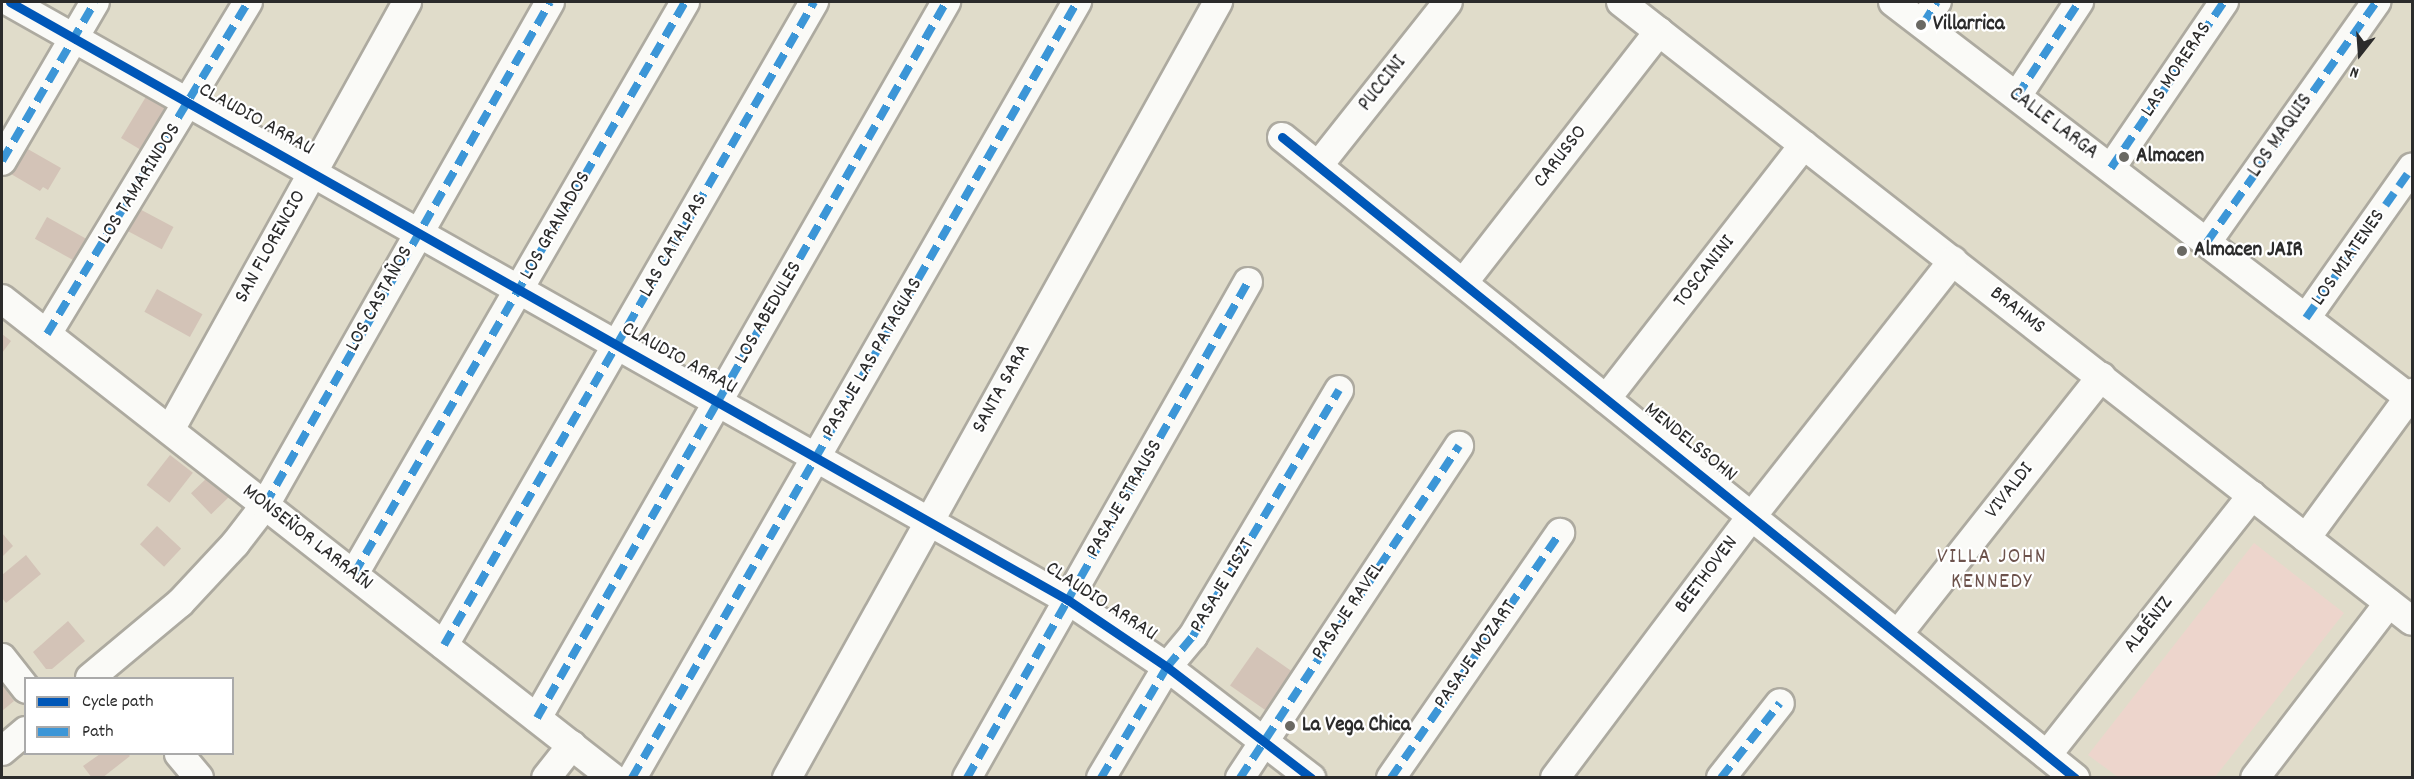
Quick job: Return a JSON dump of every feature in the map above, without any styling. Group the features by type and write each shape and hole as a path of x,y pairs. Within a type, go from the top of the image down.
{"street":[{"name":"CLAUDIO ARRAU","path":"10,2 1068,600 1167,667 1311,777"},
{"path":"2,160 95,2"},
{"name":"LOS TAMARINDOS","path":"47,334 249,2"},
{"name":"SAN FLORENCIO","path":"170,430 406,2"},
{"name":"LOS CASTAÑOS","path":"105,674 205,578 265,505 417,232 550,2"},
{"name":"LOS GRANADOS","path":"354,574 685,2"},
{"name":"LAS CATALPAS","path":"444,645 814,2"},
{"name":"LOS ABEDULES","path":"537,718 946,2"},
{"name":"PASAJE LAS PATAGUAS","path":"632,777 1077,2"},
{"name":"SANTA SARA","path":"787,777 1218,2"},
{"name":"PUCCINI","path":"1318,166 1448,2"},
{"name":"BRAHMS","path":"1621,2 2412,621"},
{"name":"CALLE LARGA","path":"1893,2 1930,13 2017,96 2411,396"},
{"path":"2017,96 2079,2"},
{"name":"LAS MORERAS","path":"2111,168 2224,2"},
{"name":"LOS MAQUIS","path":"2207,242 2376,2"},
{"name":"CARUSSO","path":"1463,283 1659,31"},
{"name":"MENDELSSOHN","path":"1282,137 2075,777"},
{"name":"TOSCANINI","path":"1606,399 1804,145"},
{"name":"LOS MIATENES","path":"2306,318 2412,168"},
{"name":"BEETHOVEN","path":"1554,777 1752,516 1953,261"},
{"name":"PASAJE STRAUSS","path":"967,777 1248,282"},
{"name":"MONSEÑOR LARRAÍN","path":"2,299 613,777"},
{"name":"VIVALDI","path":"1898,634 2101,377"},
{"name":"PASAJE LISZT","path":"1101,777 1167,667 1193,636 1339,390"},
{"path":"2306,538 2411,396"},
{"name":"PASAJE RAVEL","path":"1240,777 1459,446"},
{"name":"ALBÉNIZ","path":"2047,755 2252,495"},
{"name":"PASAJE MOZART","path":"1391,777 1560,533"},
{"path":"2255,777 2389,603"},
{"path":"2,658 24,686"},
{"path":"1721,777 1780,704"},
{"path":"2,751 24,733"},
{"path":"546,777 572,745"},
{"path":"181,755 199,777"}],"shaded area":[{"path":"2254,543 2344,613 2215,777 2118,777 2088,755"}],"building":[{"path":"147,95 165,105 169,114 146,153 121,138"},
{"path":"26,148 61,168 48,190 43,187 40,191 11,174"},
{"path":"132,205 173,227 162,249 120,227"},
{"path":"47,217 94,243 82,265 35,239"},
{"path":"157,289 202,314 190,337 144,312"},
{"path":"2,334 11,341 2,353"},
{"path":"170,455 193,473 169,503 147,485"},
{"path":"209,476 229,497 211,514 191,493"},
{"path":"157,526 181,549 164,567 140,544"},
{"path":"2,533 13,546 2,557"},
{"path":"26,555 41,574 6,603 2,598 2,575"},
{"path":"68,621 85,641 52,669 46,669 33,652"},
{"path":"1257,647 1297,675 1270,714 1230,686"},
{"path":"2,685 14,701 2,711"},
{"path":"99,755 130,756 102,778 92,778 83,766"}],"marked path":[{"path":"2,161 95,2"},
{"path":"47,334 248,2"},
{"path":"265,505 550,2"},
{"path":"354,574 685,2"},
{"path":"444,645 814,2"},
{"path":"537,718 946,2"},
{"path":"632,778 1077,2"},
{"path":"1923,24 1937,2"},
{"path":"2017,96 2079,2"},
{"path":"2111,168 2224,2"},
{"path":"2207,242 2376,2"},
{"path":"2306,318 2412,168"},
{"path":"967,778 1248,282"},
{"path":"1101,778 1167,667 1193,636 1339,390"},
{"path":"1240,778 1459,446"},
{"path":"1391,778 1560,533"},
{"path":"1721,778 1780,703"}],"cycle path":[{"path":"10,2 1068,600 1167,667 1311,778"},
{"path":"1282,137 2075,778"}],"place":[{"name":"Villarrica","path":"1921,25"},
{"name":"Almacen","path":"2124,157"},
{"name":"Almacen JAIR","path":"2182,251"},
{"name":"La Vega Chica","path":"1290,726"}],"district":[{"name":"VILLA JOHN KENNEDY","path":"1992,570"}]}
